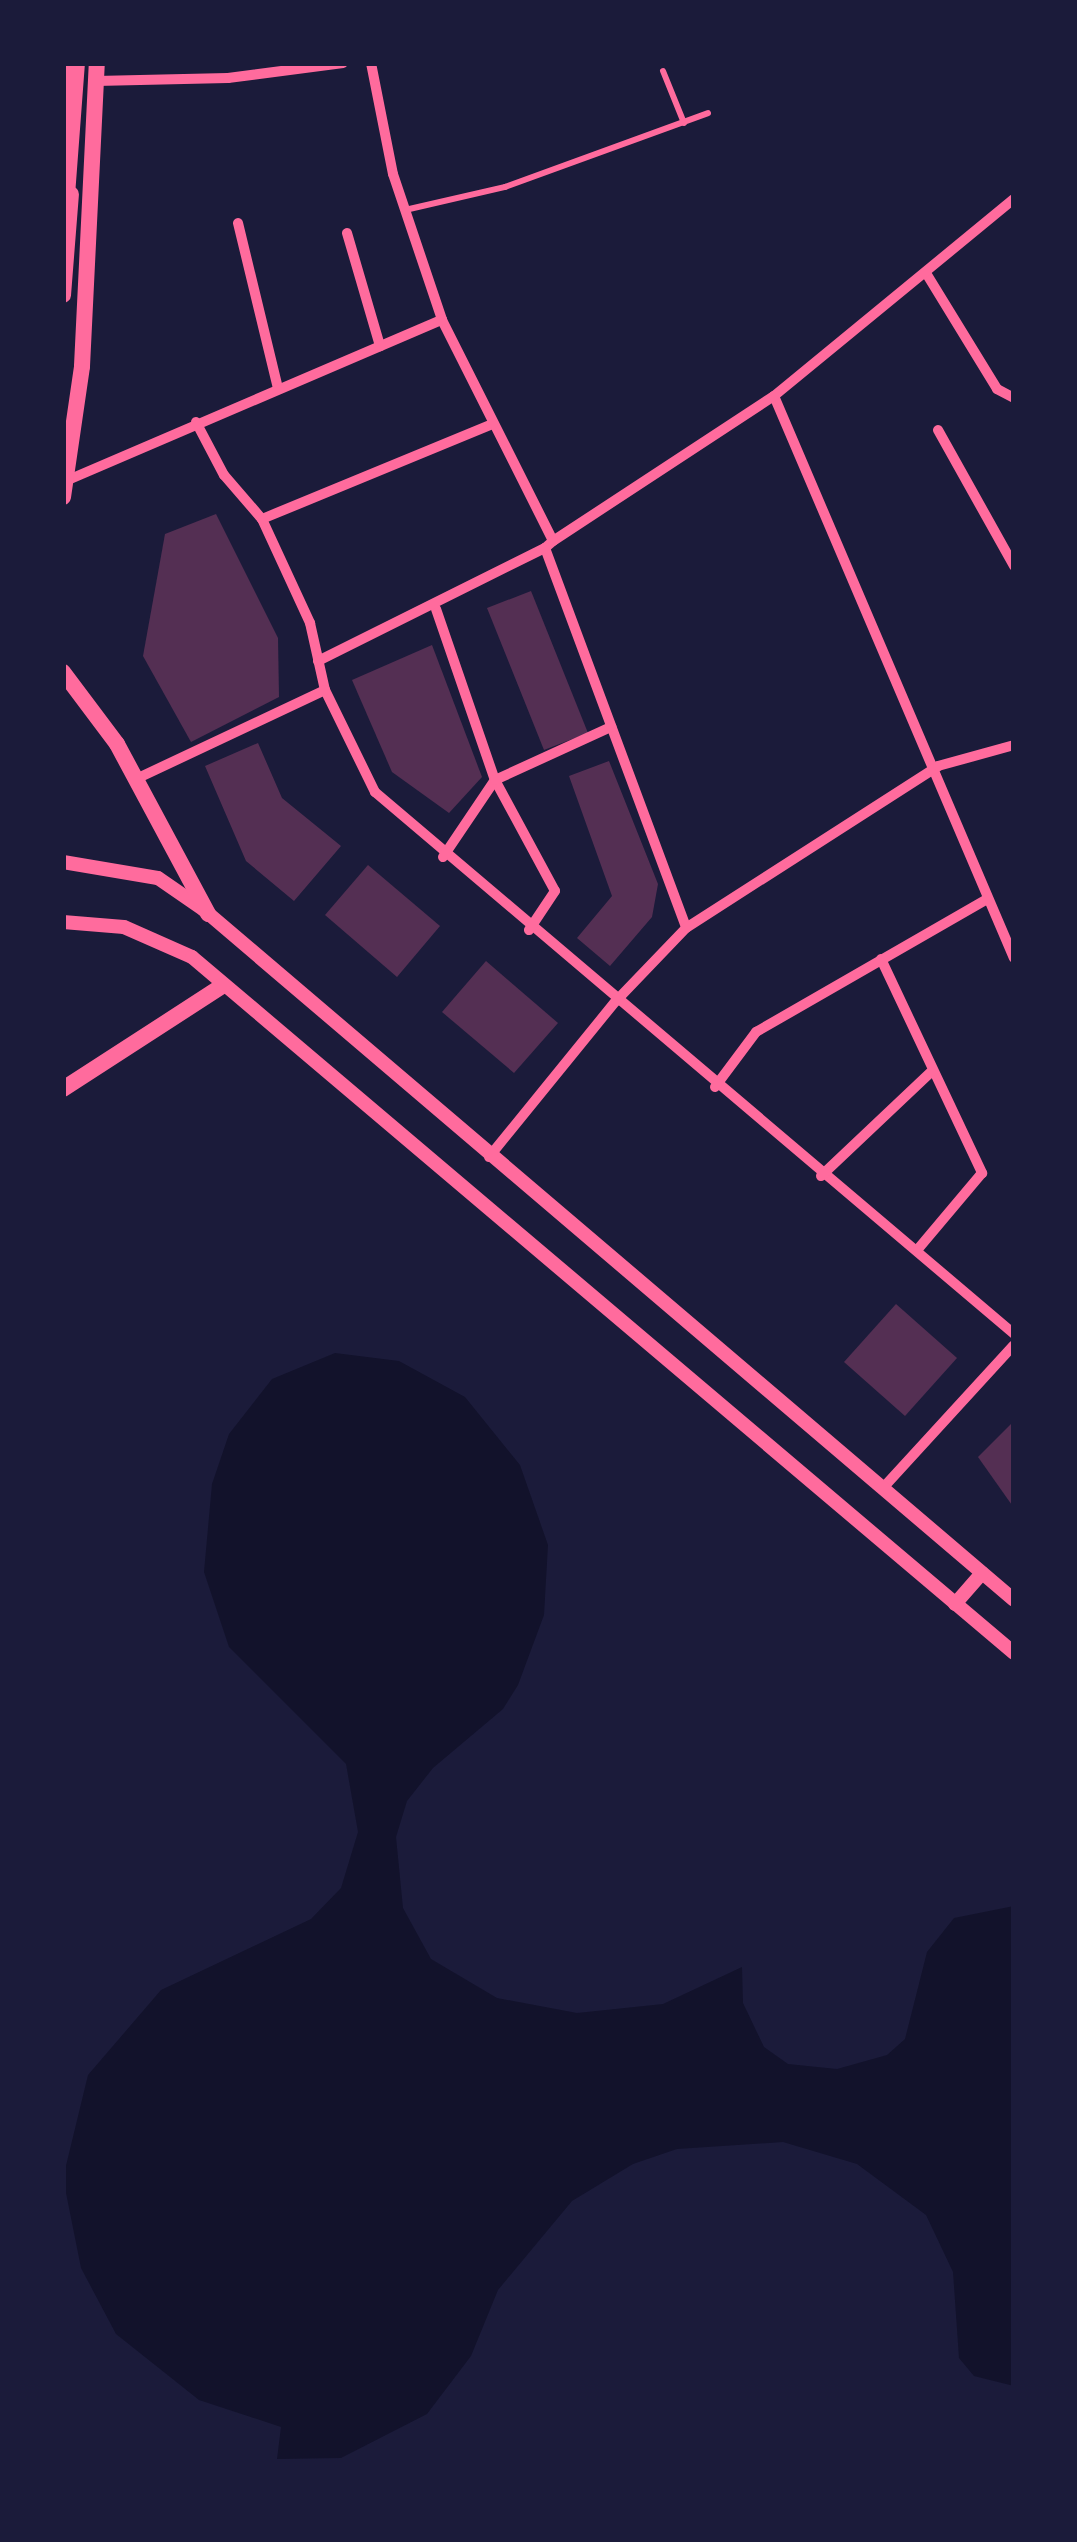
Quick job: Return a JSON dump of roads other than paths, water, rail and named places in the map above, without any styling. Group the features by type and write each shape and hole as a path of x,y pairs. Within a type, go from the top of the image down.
{"highway":[{"path":"63,208 77,63"}],"main road":[{"path":"63,295 77,63"},
{"path":"66,488 96,72"},
{"path":"63,672 136,779 208,914"},
{"path":"63,1089 222,986"}],"street":[{"path":"96,72 343,63"},
{"path":"371,63 405,210 442,320 549,544 686,928"},
{"path":"318,661 436,609 549,544 774,396 926,274 966,232 1014,200"},
{"path":"238,223 278,388"},
{"path":"347,233 380,346"},
{"path":"926,274 997,389 1014,398"},
{"path":"66,488 196,422 442,320"},
{"path":"774,396 938,766 1014,958"},
{"path":"196,422 224,475 262,519 325,690 375,792 529,930 821,1177 918,1249 1014,1334"},
{"path":"262,519 492,424"},
{"path":"938,430 1013,561"},
{"path":"436,609 495,780 555,891 529,930"},
{"path":"136,779 325,690"},
{"path":"443,857 495,780 611,727"},
{"path":"489,1157 616,1000 686,928 938,766 1014,745"},
{"path":"63,862 158,878 208,914 1014,1600"},
{"path":"715,1087 756,1032 987,898"},
{"path":"63,922 157,937 222,986 1014,1653"},
{"path":"881,958 982,1173 918,1249"},
{"path":"821,1177 931,1072"},
{"path":"882,1489 1014,1345"},
{"path":"955,1604 982,1573"}],"lane":[{"path":"663,70 684,122"},
{"path":"405,210 505,187 708,113"}]}
